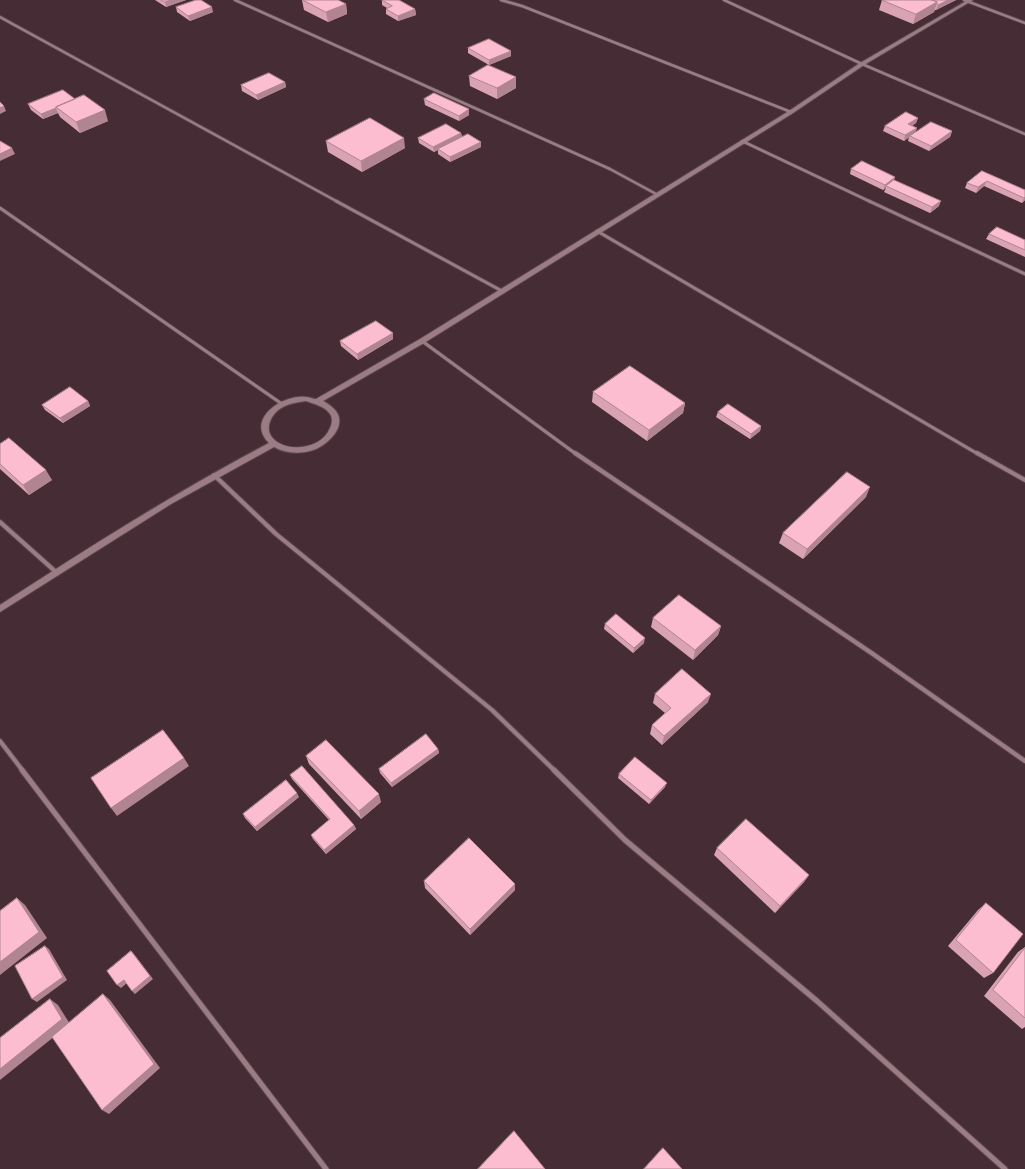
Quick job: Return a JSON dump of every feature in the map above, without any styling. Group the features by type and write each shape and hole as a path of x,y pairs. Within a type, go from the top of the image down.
{"main road":[{"path":"318,401 422,341 791,112 862,64 968,1"},
{"path":"306,399 318,401 327,405 334,412 336,425 329,438 320,445 295,451 273,444 266,437 264,428 266,419 282,404 294,400 306,399"},
{"path":"0,609 56,572 214,475 273,444"}],"street":[{"path":"234,0 610,169 658,195"},
{"path":"501,0 522,6 791,112"},
{"path":"724,0 862,64 1025,134"},
{"path":"968,1 1025,23"},
{"path":"0,17 502,291"},
{"path":"742,141 1025,274"},
{"path":"0,208 282,404"},
{"path":"597,231 1025,480"},
{"path":"422,341 548,435 872,654 1025,762"},
{"path":"214,475 276,534 492,710 625,840 816,1001 1005,1169"},
{"path":"0,522 56,572"},
{"path":"0,740 326,1169"}],"building":[{"path":"196,0 201,0 212,7 188,16 176,7"},
{"path":"303,0 338,0 346,4 326,12"},
{"path":"382,0 399,0 415,9 398,16 386,9 392,6"},
{"path":"882,0 932,0 937,2 916,14"},
{"path":"932,0 948,0 937,5 937,2"},
{"path":"489,39 511,51 489,60 468,48"},
{"path":"488,65 516,77 497,88 469,76"},
{"path":"269,73 285,82 256,95 241,85"},
{"path":"63,90 75,99 41,114 28,104"},
{"path":"434,93 469,109 459,116 424,99"},
{"path":"84,95 105,110 76,122 56,107"},
{"path":"0,102 4,106 0,108"},
{"path":"906,112 918,118 908,124 917,128 905,135 885,126"},
{"path":"370,118 404,138 361,161 326,141"},
{"path":"931,122 952,131 931,146 910,136"},
{"path":"446,124 461,133 433,147 418,138"},
{"path":"468,134 481,142 450,157 438,149"},
{"path":"0,141 12,148 0,154"},
{"path":"862,161 895,177 885,185 851,169"},
{"path":"982,171 1025,190 1025,197 1024,198 987,181 978,187 967,183"},
{"path":"894,180 941,201 932,207 886,186"},
{"path":"997,227 1025,240 1025,250 989,234"},
{"path":"376,321 393,333 357,354 340,341"},
{"path":"630,366 685,403 649,430 593,392"},
{"path":"70,387 88,401 60,418 42,405"},
{"path":"728,404 761,426 751,434 718,412"},
{"path":"9,438 46,470 23,485 0,464 0,444"},
{"path":"847,472 870,487 807,549 783,533"},
{"path":"679,595 721,626 695,650 653,618"},
{"path":"616,614 645,638 634,648 605,624"},
{"path":"682,669 711,694 664,736 652,725 671,708 655,694"},
{"path":"163,730 184,758 111,808 91,778"},
{"path":"426,734 438,749 391,783 379,769"},
{"path":"326,740 379,794 359,811 306,756"},
{"path":"635,757 667,783 651,800 619,774"},
{"path":"302,766 354,825 324,850 311,835 330,819 290,775"},
{"path":"286,780 297,793 255,827 243,814"},
{"path":"746,819 809,875 780,906 717,848"},
{"path":"469,838 515,884 470,929 424,881"},
{"path":"17,898 39,932 0,962 0,911"},
{"path":"986,903 1023,934 993,973 956,940"},
{"path":"45,946 63,977 32,999 15,966"},
{"path":"1025,948 1025,1018 993,990"},
{"path":"131,951 150,976 132,991 124,980 117,985 107,971"},
{"path":"103,994 154,1064 102,1110 52,1037"},
{"path":"50,999 62,1019 0,1069 0,1038"},
{"path":"514,1131 545,1169 478,1169"},
{"path":"663,1148 682,1169 644,1169"}]}
